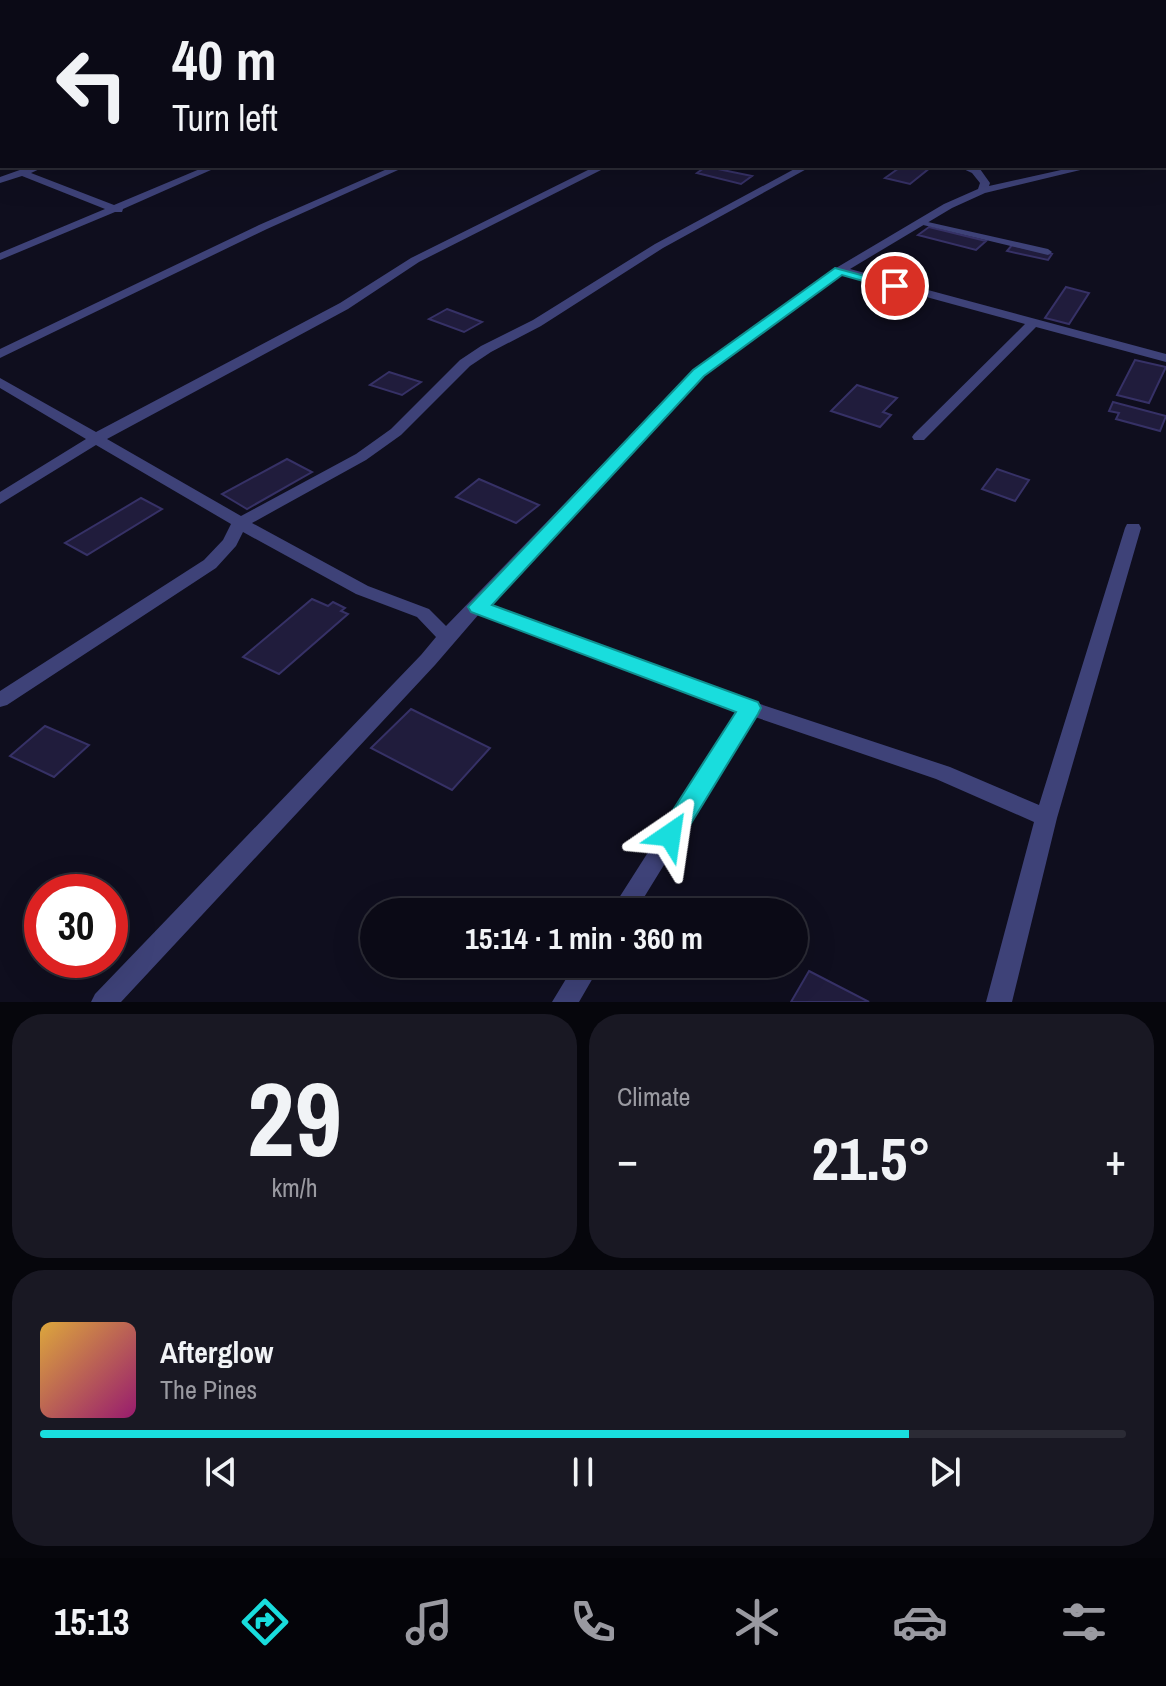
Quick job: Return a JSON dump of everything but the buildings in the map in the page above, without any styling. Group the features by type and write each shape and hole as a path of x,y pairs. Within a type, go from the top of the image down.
{"street":[{"path":"0,180 36,168"},
{"path":"0,257 118,210 211,168"},
{"path":"0,354 263,227 397,168"},
{"path":"0,499 97,438 344,306 415,260 600,168"},
{"path":"0,700 210,564 230,542 239,524 361,457 396,432 465,363 486,349 537,323 659,246 803,168"},
{"path":"966,168 982,177 985,183 982,191"},
{"path":"104,1002 699,373 840,270 922,222 982,191 1083,168"},
{"path":"23,173 118,210"},
{"path":"840,270 1166,358"},
{"path":"919,437 1032,324"},
{"path":"0,382 239,524 362,590 423,613 446,637"},
{"path":"999,1002 1046,818 1133,528"},
{"path":"478,607 750,708 943,773 1046,818"},
{"path":"631,898 750,708"},
{"path":"565,1002 580,978"}],"lane":[{"path":"922,222 1048,252"}],"route":[{"path":"670,835 750,708 478,607 699,373 780,310 840,270 895,286"}]}
